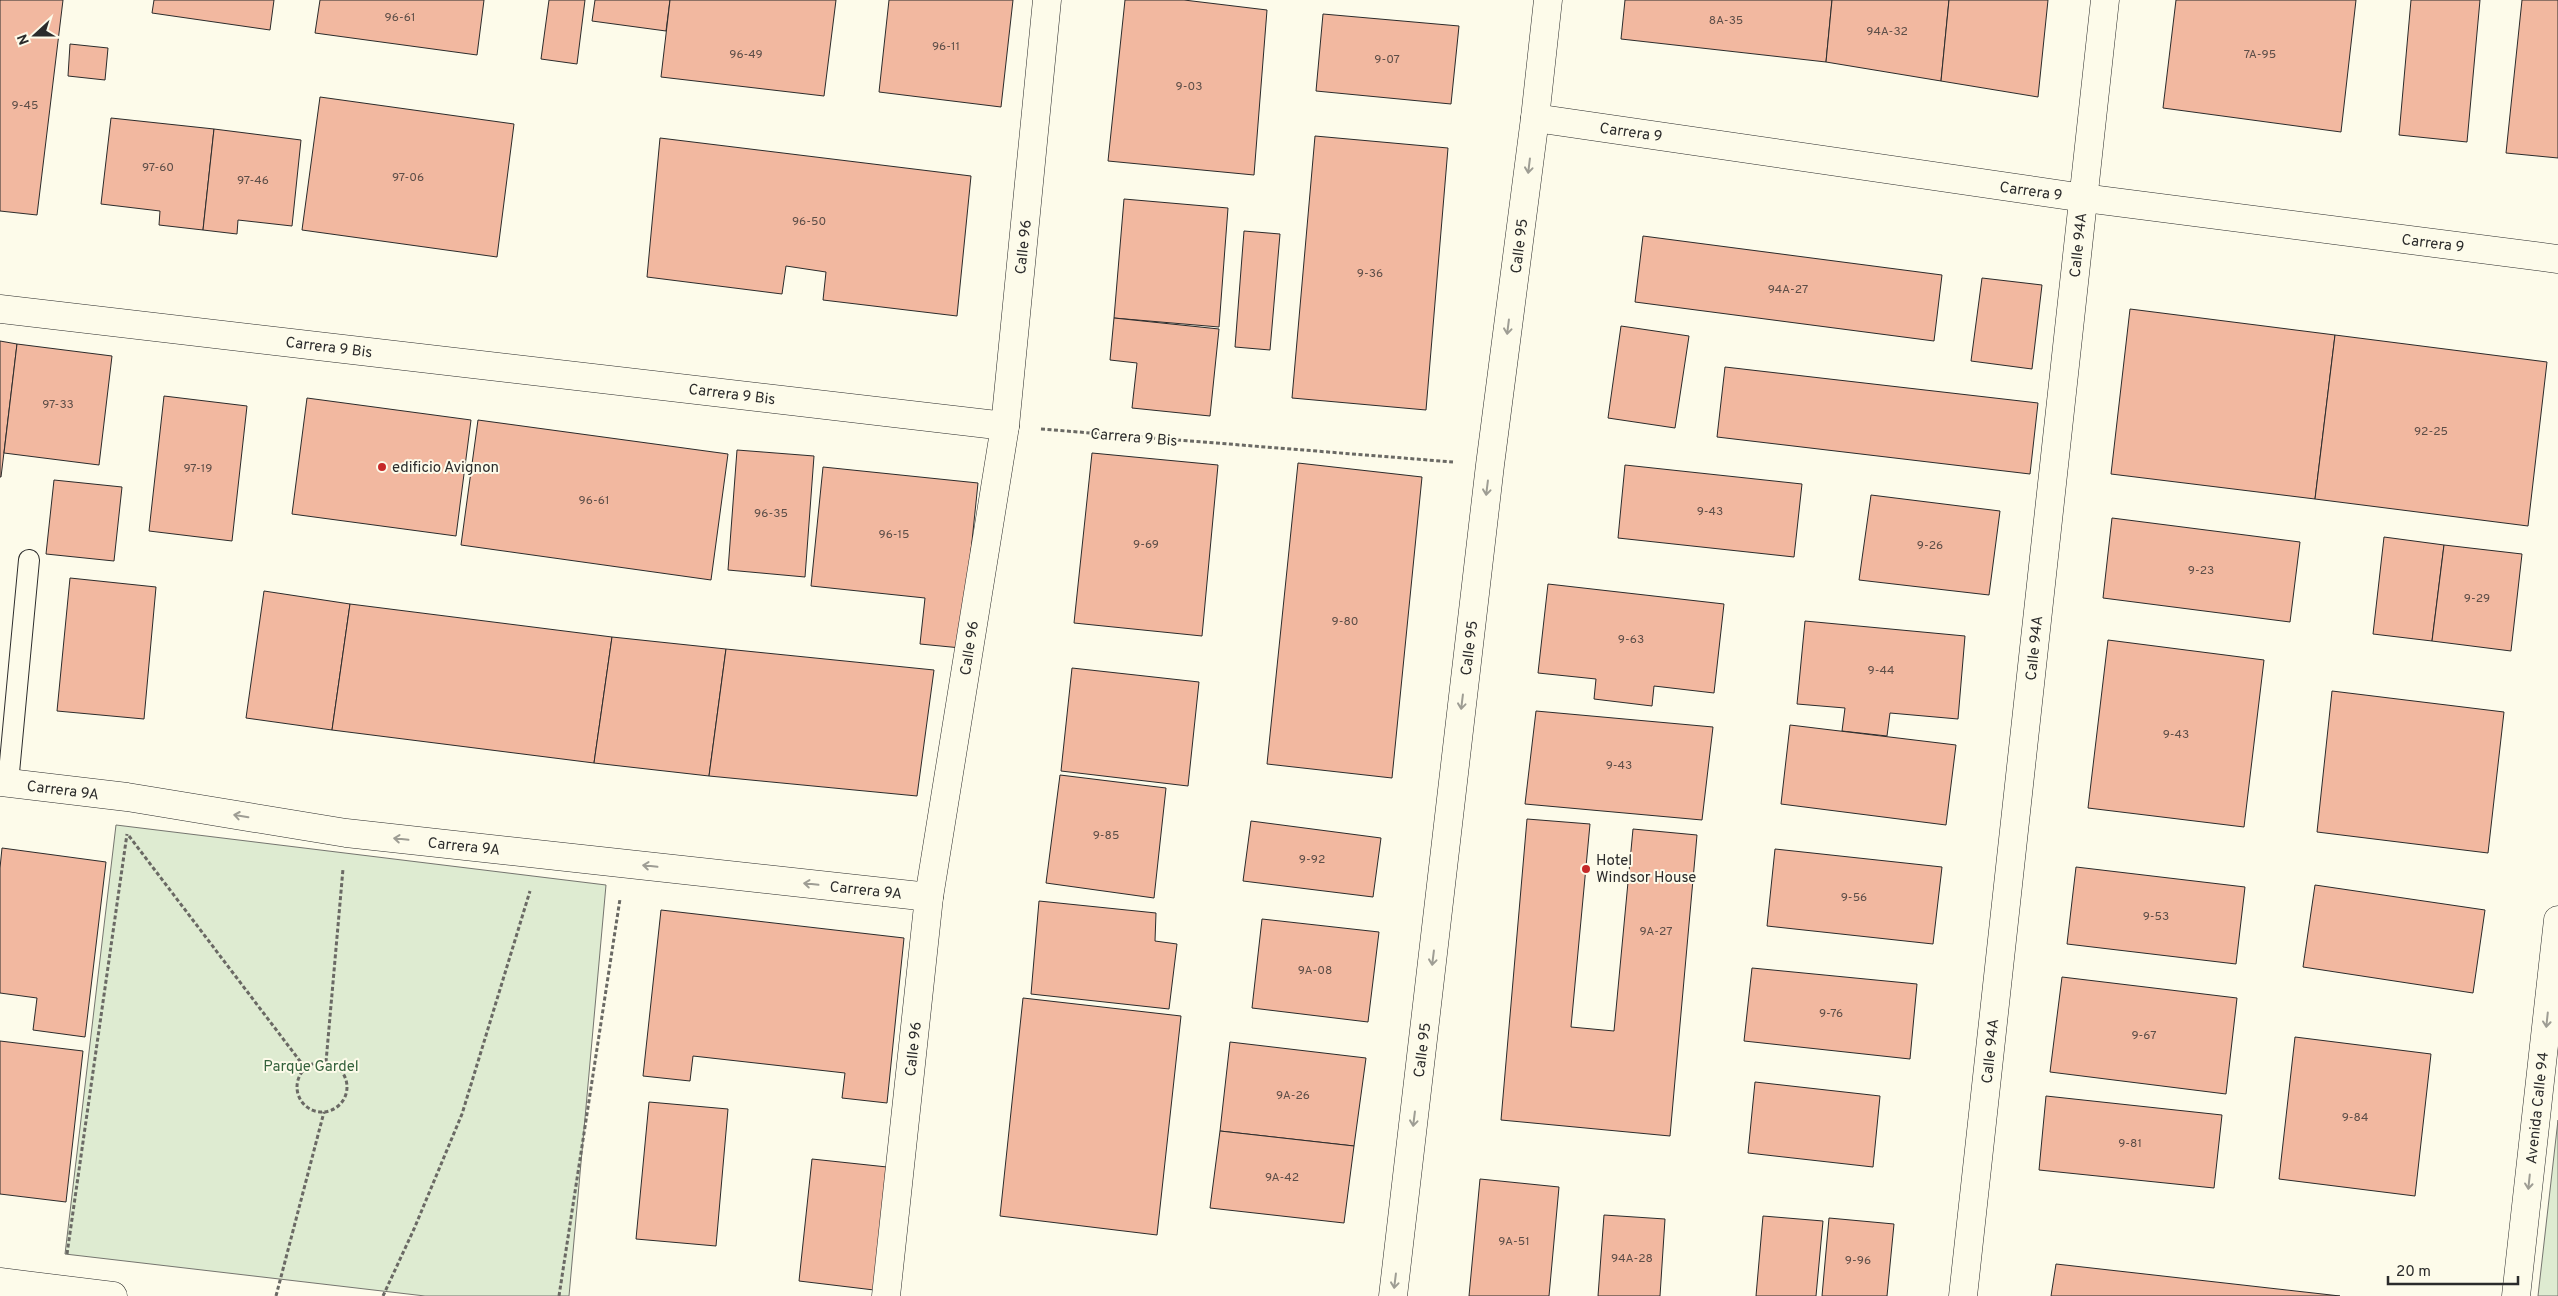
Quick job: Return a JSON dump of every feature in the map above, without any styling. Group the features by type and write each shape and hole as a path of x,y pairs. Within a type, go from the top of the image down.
{"street":[{"name":"Calle 96","path":"886,1296 929,897 1005,426 1047,0"},
{"name":"Calle 95","path":"1393,1296 1489,475 1535,118 1548,0"},
{"name":"Calle 94A","path":"1963,1296 2105,0"},
{"name":"Carrera 9","path":"1535,118 2084,198 2558,259"},
{"name":"Carrera 9 Bis","path":"0,309 1005,426"},
{"name":"Carrera 9A","path":"4,783 127,797 346,833 929,897"},
{"name":"Avenida Calle 94","path":"2516,1296 2558,920"},
{"path":"0,1282 113,1296"}],"lane":[{"path":"4,783 29,560"}],"path":[{"name":"Carrera 9 Bis","path":"1005,426 1455,462"},
{"path":"62,1289 127,834 127,797"},
{"path":"326,1062 346,833"},
{"path":"127,834 306,1069"},
{"path":"383,1296 414,1229 462,1114 541,855"},
{"path":"559,1296 626,864"},
{"path":"326,1062 337,1067 345,1077 347,1089 344,1100 336,1109 324,1112 312,1110 302,1102 298,1092 299,1079 306,1069 312,1065 326,1062"},
{"path":"276,1296 324,1112"}],"green space":[{"name":"Parque Gardel","path":"116,825 606,885 569,1296 425,1296 65,1254"},
{"path":"2558,1120 2558,1296 2538,1296"}],"building":[{"path":"0,0 63,0 37,215 0,211"},
{"path":"154,0 274,0 270,30 152,13"},
{"path":"320,0 484,0 477,55 315,33"},
{"path":"549,0 585,0 577,64 541,59"},
{"path":"595,0 670,0 666,31 592,21"},
{"path":"670,0 836,0 824,96 661,77"},
{"path":"889,0 1013,0 1001,107 879,92"},
{"path":"1125,0 1184,0 1267,10 1254,175 1108,161"},
{"path":"1625,0 1832,0 1826,62 1621,39"},
{"path":"1832,0 1949,0 1941,81 1826,62"},
{"path":"1949,0 2048,0 2038,97 1941,81"},
{"path":"2176,0 2356,0 2341,132 2163,108"},
{"path":"2411,0 2480,0 2467,142 2399,135"},
{"path":"2522,0 2558,0 2558,158 2506,153"},
{"path":"1323,14 1459,26 1451,104 1316,91"},
{"path":"70,44 108,48 105,80 68,76"},
{"path":"320,97 514,124 497,257 302,230"},
{"path":"111,118 214,129 203,230 159,225 160,211 101,204"},
{"path":"214,129 301,140 292,226 238,220 237,234 203,230"},
{"path":"1315,136 1448,148 1426,410 1292,398"},
{"path":"660,138 971,176 957,316 823,300 826,272 786,266 782,294 647,277"},
{"path":"1124,199 1228,208 1219,327 1114,318"},
{"path":"1244,231 1280,234 1270,350 1235,347"},
{"path":"1643,236 1942,275 1934,341 1635,302"},
{"path":"1982,278 2042,285 2032,369 1971,361"},
{"path":"2130,309 2335,335 2315,499 2111,474"},
{"path":"1114,318 1219,329 1210,416 1132,408 1137,363 1110,360"},
{"path":"1621,326 1689,336 1675,428 1608,418"},
{"path":"2335,335 2547,362 2528,526 2315,499"},
{"path":"0,341 17,344 1,477 0,477"},
{"path":"17,344 112,356 99,465 4,453"},
{"path":"1725,367 2038,403 2030,474 1717,437"},
{"path":"164,396 247,406 232,541 149,531"},
{"name":"edificio Avignon","path":"307,398 471,420 456,536 292,514"},
{"path":"478,420 728,454 711,580 461,545"},
{"path":"737,450 814,456 805,577 728,570"},
{"path":"1092,453 1218,465 1202,636 1074,623"},
{"path":"1298,463 1422,477 1392,778 1267,764"},
{"path":"1625,465 1802,484 1794,557 1618,538"},
{"path":"823,467 978,483 961,648 920,644 925,598 811,586"},
{"path":"54,480 122,487 114,561 46,554"},
{"path":"1871,495 2000,511 1989,595 1859,580"},
{"path":"2112,518 2300,542 2290,622 2103,598"},
{"path":"2384,537 2444,545 2432,641 2373,634"},
{"path":"2444,545 2522,554 2511,651 2432,641"},
{"path":"70,578 156,587 144,719 57,711"},
{"path":"1548,584 1724,604 1714,693 1654,686 1652,706 1594,699 1596,679 1538,673"},
{"path":"264,591 350,604 332,730 246,718"},
{"path":"350,604 612,637 594,763 332,730"},
{"path":"1805,621 1965,636 1958,719 1890,713 1887,736 1842,731 1845,708 1797,704"},
{"path":"612,637 726,649 709,776 594,763"},
{"path":"2108,640 2264,660 2244,827 2088,808"},
{"path":"726,649 934,670 917,796 709,776"},
{"path":"1072,668 1199,682 1188,786 1061,771"},
{"path":"2332,691 2504,712 2488,853 2317,832"},
{"path":"1536,711 1713,727 1702,820 1525,804"},
{"path":"1790,725 1956,745 1946,825 1781,804"},
{"path":"1060,775 1166,788 1154,898 1046,883"},
{"path":"1527,819 1590,824 1571,1027 1614,1031 1633,829 1697,835 1670,1136 1501,1120"},
{"path":"1251,821 1381,838 1373,897 1243,881"},
{"path":"2,848 106,862 85,1037 33,1030 37,998 0,993 0,868"},
{"path":"1775,849 1942,867 1933,944 1767,926"},
{"path":"2076,867 2245,887 2236,964 2067,944"},
{"path":"2315,885 2485,910 2473,993 2303,967"},
{"path":"1039,901 1156,913 1155,941 1177,944 1169,1009 1031,994"},
{"path":"661,910 904,938 887,1103 842,1098 845,1073 693,1056 690,1081 643,1076"},
{"path":"1262,919 1379,932 1368,1022 1252,1008"},
{"path":"1752,968 1917,984 1910,1059 1744,1041"},
{"path":"2062,977 2237,998 2226,1094 2050,1072"},
{"path":"1023,998 1181,1016 1157,1235 1000,1216"},
{"path":"2295,1037 2431,1054 2415,1196 2279,1179"},
{"path":"0,1041 83,1051 66,1202 0,1194"},
{"path":"1230,1042 1366,1058 1354,1146 1220,1131"},
{"path":"1755,1082 1880,1096 1873,1167 1748,1153"},
{"path":"2046,1096 2222,1115 2214,1188 2039,1170"},
{"path":"649,1102 728,1109 716,1246 636,1239"},
{"path":"1220,1131 1354,1146 1344,1223 1210,1208"},
{"path":"812,1159 887,1167 874,1290 799,1281"},
{"path":"1480,1179 1559,1187 1549,1296 1469,1296"},
{"path":"1604,1215 1665,1219 1660,1296 1598,1296"},
{"path":"1763,1216 1823,1221 1816,1296 1756,1296"},
{"path":"1829,1218 1894,1224 1887,1296 1822,1296"},
{"path":"2056,1264 2340,1296 2051,1296"}],"place":[{"name":"edificio Avignon","path":"382,467"},
{"name":"Hotel Windsor House","path":"1586,869"}]}
